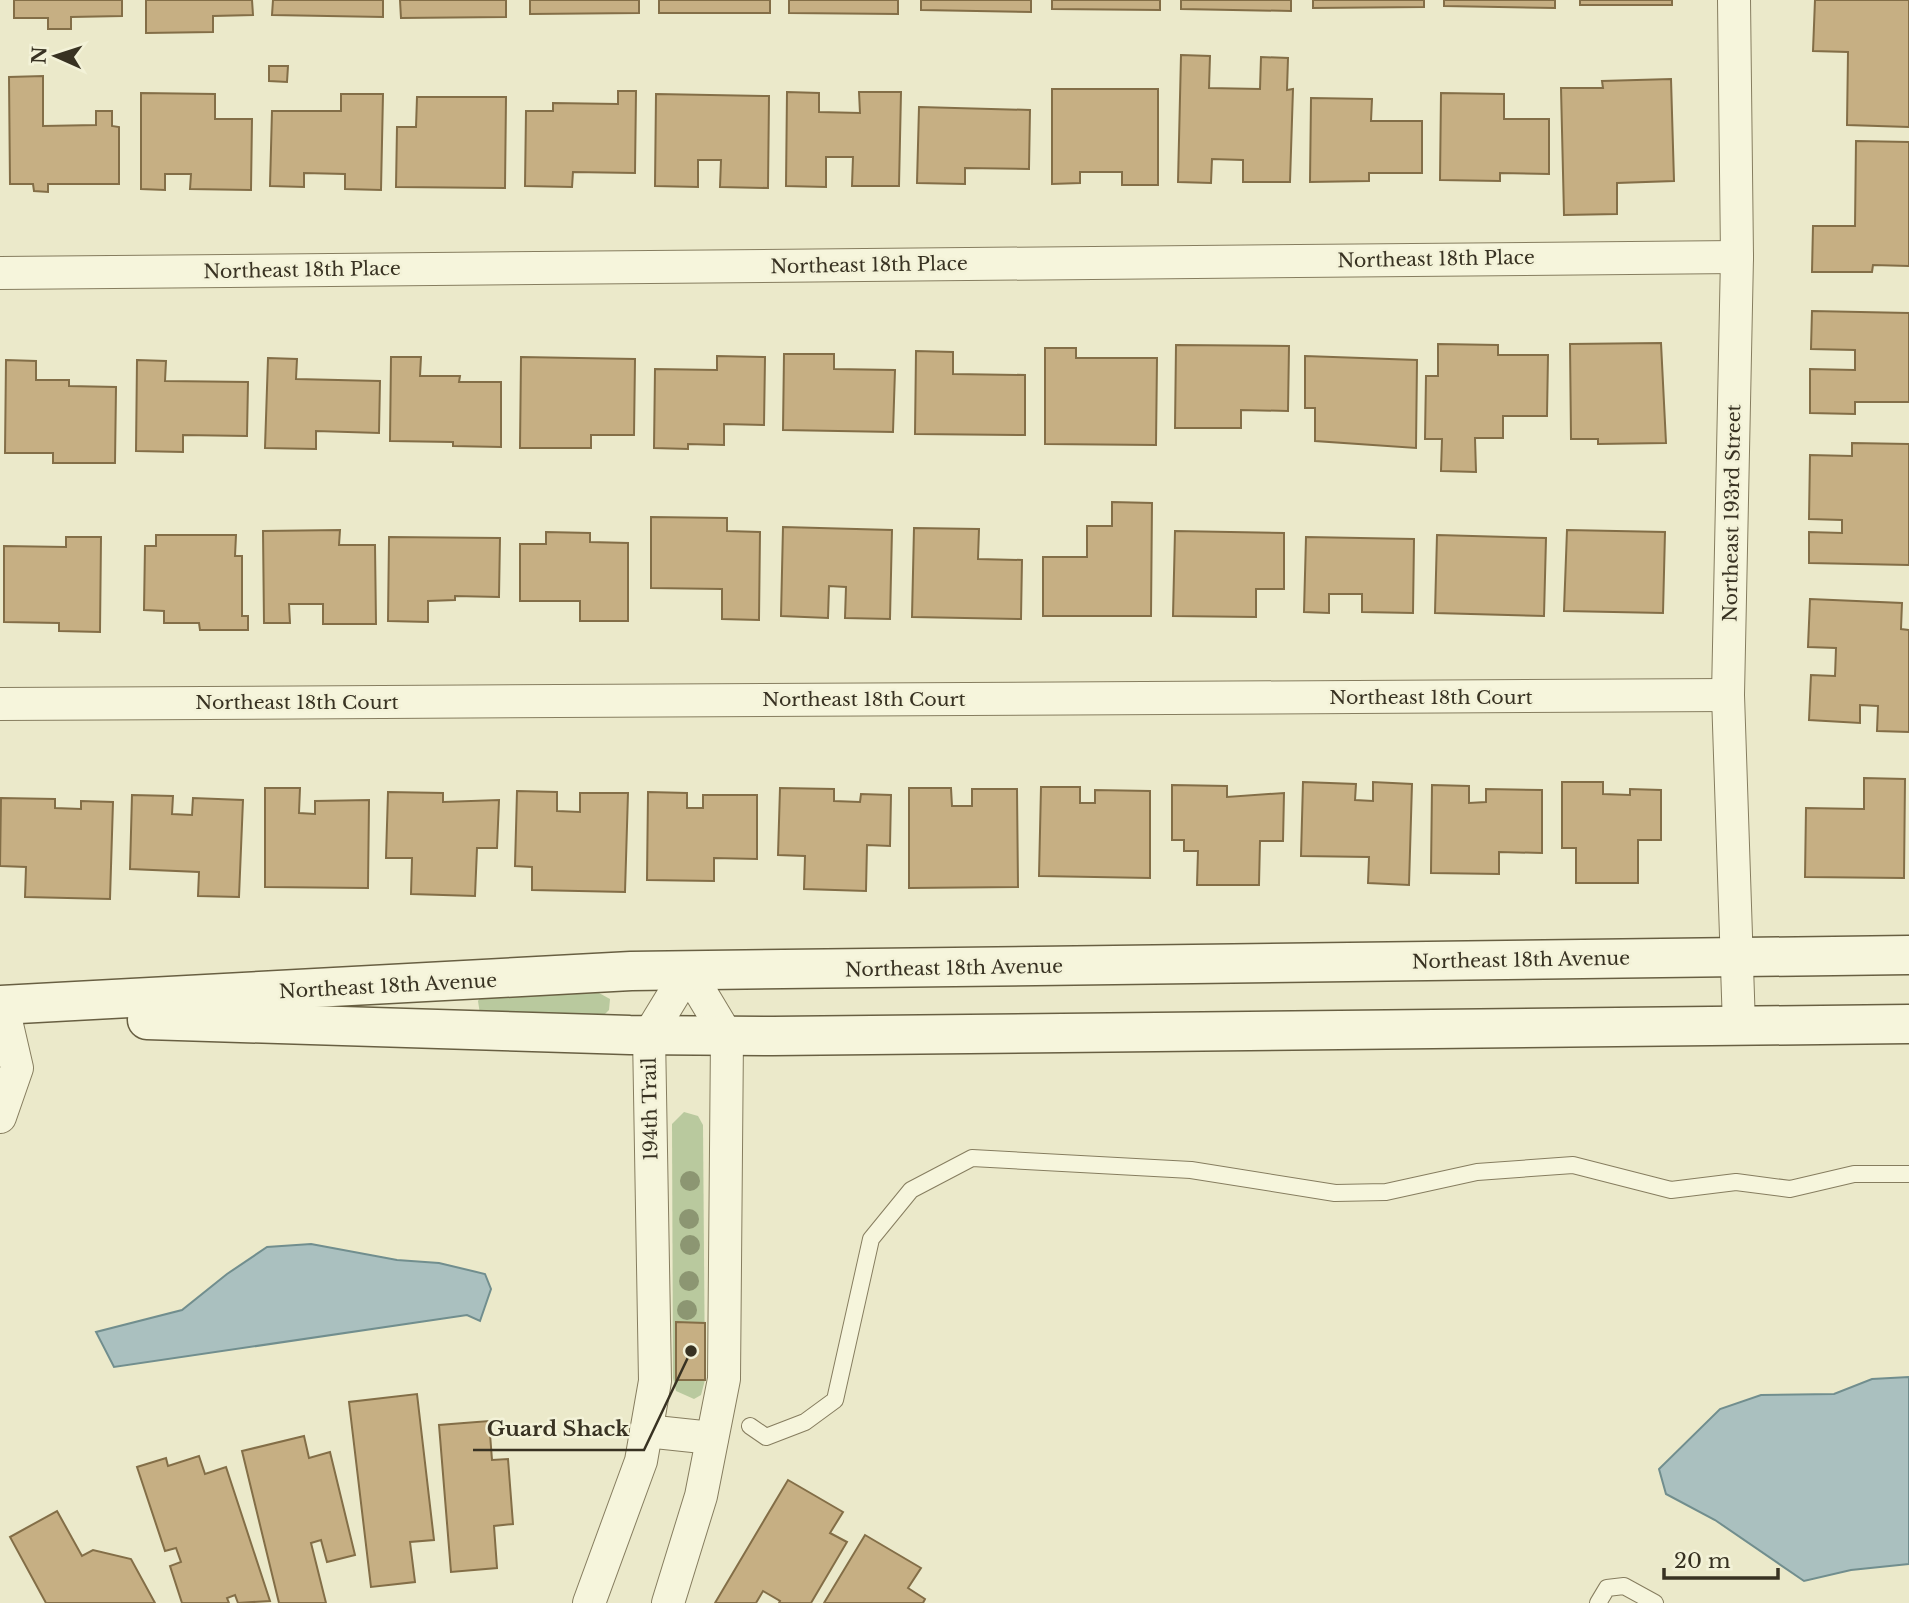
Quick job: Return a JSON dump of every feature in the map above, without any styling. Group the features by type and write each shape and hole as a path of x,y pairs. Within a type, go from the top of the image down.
{"street":[{"name":"Northeast 193rd Street","path":"1734,0 1737,257 1728,695 1739,1026"},
{"name":"Northeast 18th Place","path":"0,273 1737,257"},
{"name":"Northeast 18th Court","path":"0,704 1728,695"},
{"name":"Northeast 18th Avenue","path":"2,1012 688,971 1909,955"},
{"name":"194th Trail","path":"589,1603 641,1461 655,1381 649,1035 688,971"},
{"path":"668,1603 701,1496 724,1379 727,1036 688,971"},
{"name":"Northeast 18th Avenue","path":"2,1012 727,1036 1909,1024"},
{"path":"0,1117 17,1068 2,1012"},
{"path":"646,1431 712,1438"}],"lane":[{"path":"750,1426 766,1437 805,1422 835,1400 871,1240 911,1190 972,1158 1191,1170 1335,1193 1386,1192 1478,1172 1573,1165 1671,1190 1735,1182 1790,1189 1854,1174 1909,1174"},
{"path":"1598,1603 1607,1588 1624,1586 1655,1603"}],"green space":[{"path":"599,993 610,999 609,1010 599,1016 480,1014 478,1001 481,996"},
{"path":"684,1112 698,1116 703,1125 705,1380 701,1395 694,1399 676,1391 673,1378 672,1124"}],"shaded area":[{"path":"311,1244 397,1260 439,1263 485,1274 491,1289 480,1321 467,1315 114,1367 96,1332 182,1310 227,1274 267,1247"},
{"path":"1909,1377 1909,1564 1851,1570 1804,1581 1715,1520 1666,1494 1659,1469 1720,1409 1761,1395 1834,1394 1872,1379"}],"building":[{"path":"14,0 122,0 122,16 71,17 71,29 48,29 48,18 14,18"},
{"path":"146,0 252,0 253,15 213,16 213,32 146,33"},
{"path":"273,0 383,0 383,17 272,15"},
{"path":"400,0 506,0 506,17 401,18"},
{"path":"530,0 639,0 639,13 530,14"},
{"path":"659,0 770,0 770,13 659,13"},
{"path":"789,0 898,0 898,14 789,13"},
{"path":"921,0 1031,0 1031,12 921,10"},
{"path":"1052,0 1160,0 1160,10 1052,9"},
{"path":"1181,0 1291,0 1291,11 1181,9"},
{"path":"1313,0 1424,0 1424,7 1313,8"},
{"path":"1444,0 1555,0 1555,8 1444,6"},
{"path":"1580,0 1672,0 1672,5 1580,5"},
{"path":"1815,0 1909,0 1909,127 1847,125 1848,52 1813,51"},
{"path":"1181,55 1210,56 1209,88 1260,89 1261,57 1288,58 1287,90 1293,89 1290,182 1243,182 1243,160 1212,159 1211,183 1178,182"},
{"path":"269,66 288,66 287,82 269,81"},
{"path":"43,76 43,126 96,125 96,111 112,111 112,126 119,127 119,184 48,184 48,192 34,191 33,184 10,184 9,77"},
{"path":"1671,79 1674,181 1617,183 1617,214 1564,215 1561,88 1603,88 1602,81"},
{"path":"1052,89 1158,89 1158,185 1122,185 1122,172 1080,172 1080,183 1052,184"},
{"path":"618,91 636,91 635,173 573,172 572,187 525,186 526,111 553,111 553,103 618,104"},
{"path":"787,92 819,93 819,112 860,113 859,92 901,92 899,186 852,186 853,157 826,157 826,187 786,186"},
{"path":"141,93 215,94 215,119 252,119 251,190 190,189 191,174 165,174 165,190 141,189"},
{"path":"1441,93 1504,94 1504,119 1549,119 1549,174 1500,173 1500,181 1440,180"},
{"path":"341,94 383,94 381,190 345,189 345,174 304,173 304,187 270,186 272,111 341,111"},
{"path":"656,94 769,96 768,188 720,187 721,160 698,160 698,187 655,186"},
{"path":"417,97 506,97 505,188 396,187 397,127 416,127"},
{"path":"1311,98 1372,99 1371,121 1422,121 1422,173 1369,173 1369,181 1310,182"},
{"path":"919,107 1030,110 1029,169 965,168 965,184 917,183"},
{"path":"1856,141 1909,142 1909,266 1873,265 1872,272 1812,272 1813,226 1855,226"},
{"path":"1812,311 1909,313 1909,402 1855,402 1855,414 1810,413 1810,369 1855,370 1855,350 1811,349"},
{"path":"1661,343 1666,443 1598,444 1598,439 1571,439 1570,344"},
{"path":"1438,344 1498,345 1498,355 1548,355 1547,416 1503,416 1503,438 1475,438 1476,472 1441,471 1442,439 1425,439 1426,376 1438,376"},
{"path":"1176,345 1289,346 1288,411 1241,410 1241,428 1175,428"},
{"path":"1045,348 1076,348 1076,358 1157,358 1156,445 1045,444"},
{"path":"916,351 953,352 953,374 1025,375 1025,435 915,434"},
{"path":"784,354 834,354 834,369 895,370 893,432 783,430"},
{"path":"717,356 765,357 764,425 724,424 724,445 688,444 688,449 654,448 655,369 717,370"},
{"path":"1305,356 1417,360 1416,448 1315,441 1315,408 1305,408"},
{"path":"391,357 421,357 420,376 460,376 459,382 501,382 501,447 453,446 453,442 390,441"},
{"path":"521,357 635,359 634,435 591,435 591,448 520,448"},
{"path":"268,358 297,359 296,379 380,381 379,433 316,431 316,449 265,448"},
{"path":"6,360 36,361 36,380 69,380 69,386 116,387 115,463 53,463 53,453 5,453"},
{"path":"137,360 166,361 165,381 248,382 247,436 183,435 183,452 136,451"},
{"path":"1852,443 1909,444 1909,565 1809,563 1809,532 1842,533 1842,520 1809,519 1810,455 1852,456"},
{"path":"1112,502 1152,503 1151,616 1043,616 1043,557 1087,557 1087,526 1112,526"},
{"path":"651,517 727,518 727,531 760,532 759,620 722,619 722,589 651,588"},
{"path":"783,527 892,530 890,619 845,618 846,587 829,586 828,618 781,616"},
{"path":"914,528 979,529 978,559 1022,560 1021,619 912,617"},
{"path":"340,530 339,545 375,545 376,624 323,624 323,604 289,604 290,623 264,623 263,531"},
{"path":"1567,530 1665,532 1663,613 1564,611"},
{"path":"1175,531 1284,533 1284,589 1256,589 1256,617 1173,616"},
{"path":"546,532 590,533 590,542 628,543 628,621 580,621 580,601 520,601 520,544 546,544"},
{"path":"156,535 236,535 235,556 242,556 242,616 248,616 248,630 200,630 199,623 164,623 164,611 144,610 145,546 156,546"},
{"path":"1437,535 1546,538 1544,616 1435,613"},
{"path":"66,537 101,537 100,632 59,631 59,623 4,622 4,546 66,547"},
{"path":"389,537 500,538 499,597 455,596 455,600 428,601 428,622 388,621"},
{"path":"1306,537 1414,539 1413,613 1362,612 1362,594 1329,594 1329,613 1304,612"},
{"path":"1810,599 1902,603 1901,629 1909,630 1909,732 1877,731 1878,706 1860,705 1860,723 1809,720 1811,675 1835,676 1836,648 1808,647"},
{"path":"1864,778 1905,779 1904,878 1805,877 1806,808 1864,809"},
{"path":"1303,782 1356,784 1355,800 1373,801 1373,782 1412,784 1409,885 1368,883 1369,857 1301,856"},
{"path":"1562,782 1603,782 1603,794 1630,795 1630,789 1661,790 1661,840 1638,840 1638,883 1576,883 1576,848 1562,848"},
{"path":"1172,785 1227,786 1227,797 1284,793 1283,841 1260,841 1259,885 1197,885 1198,851 1184,851 1184,840 1172,840"},
{"path":"1432,785 1469,786 1469,803 1486,802 1486,789 1542,790 1542,853 1499,852 1499,874 1431,873"},
{"path":"1041,787 1080,787 1080,803 1095,803 1095,790 1150,791 1150,878 1039,876"},
{"path":"265,788 300,788 299,813 315,814 315,801 369,800 368,888 265,887"},
{"path":"780,788 834,789 834,801 860,802 861,794 891,795 890,846 867,845 866,891 804,889 805,856 778,855"},
{"path":"909,788 951,788 952,806 972,806 972,789 1017,789 1018,887 909,888"},
{"path":"517,791 557,792 557,811 580,812 580,793 628,793 625,892 532,890 532,867 515,866"},
{"path":"388,792 443,793 443,802 499,800 497,848 477,848 475,896 411,894 412,858 386,858"},
{"path":"648,792 687,793 687,808 703,808 703,795 757,795 757,859 714,858 714,881 647,880"},
{"path":"132,795 173,796 172,814 192,815 193,798 243,800 239,897 198,896 199,872 130,869"},
{"path":"1,798 55,799 55,808 81,809 81,801 113,802 110,899 25,897 26,867 0,866"},
{"path":"676,1322 705,1323 705,1380 676,1380"},
{"path":"417,1394 434,1540 410,1542 415,1582 371,1587 349,1402"},
{"path":"489,1421 492,1460 508,1459 513,1524 494,1526 497,1568 451,1572 439,1425"},
{"path":"304,1436 309,1458 330,1452 355,1555 327,1562 321,1540 311,1543 326,1603 279,1603 242,1451"},
{"path":"199,1456 205,1474 226,1467 270,1601 238,1603 235,1595 227,1598 229,1603 182,1603 170,1566 181,1562 176,1548 165,1551 137,1467 166,1458 168,1466"},
{"path":"788,1480 843,1512 830,1533 847,1542 811,1603 779,1603 780,1601 763,1591 756,1603 715,1603"},
{"path":"57,1511 82,1556 93,1550 131,1559 155,1603 46,1603 10,1537"},
{"path":"865,1535 921,1568 908,1588 925,1599 923,1603 824,1603"}],"place":[{"name":"Guard Shack","path":"691,1351"}]}
